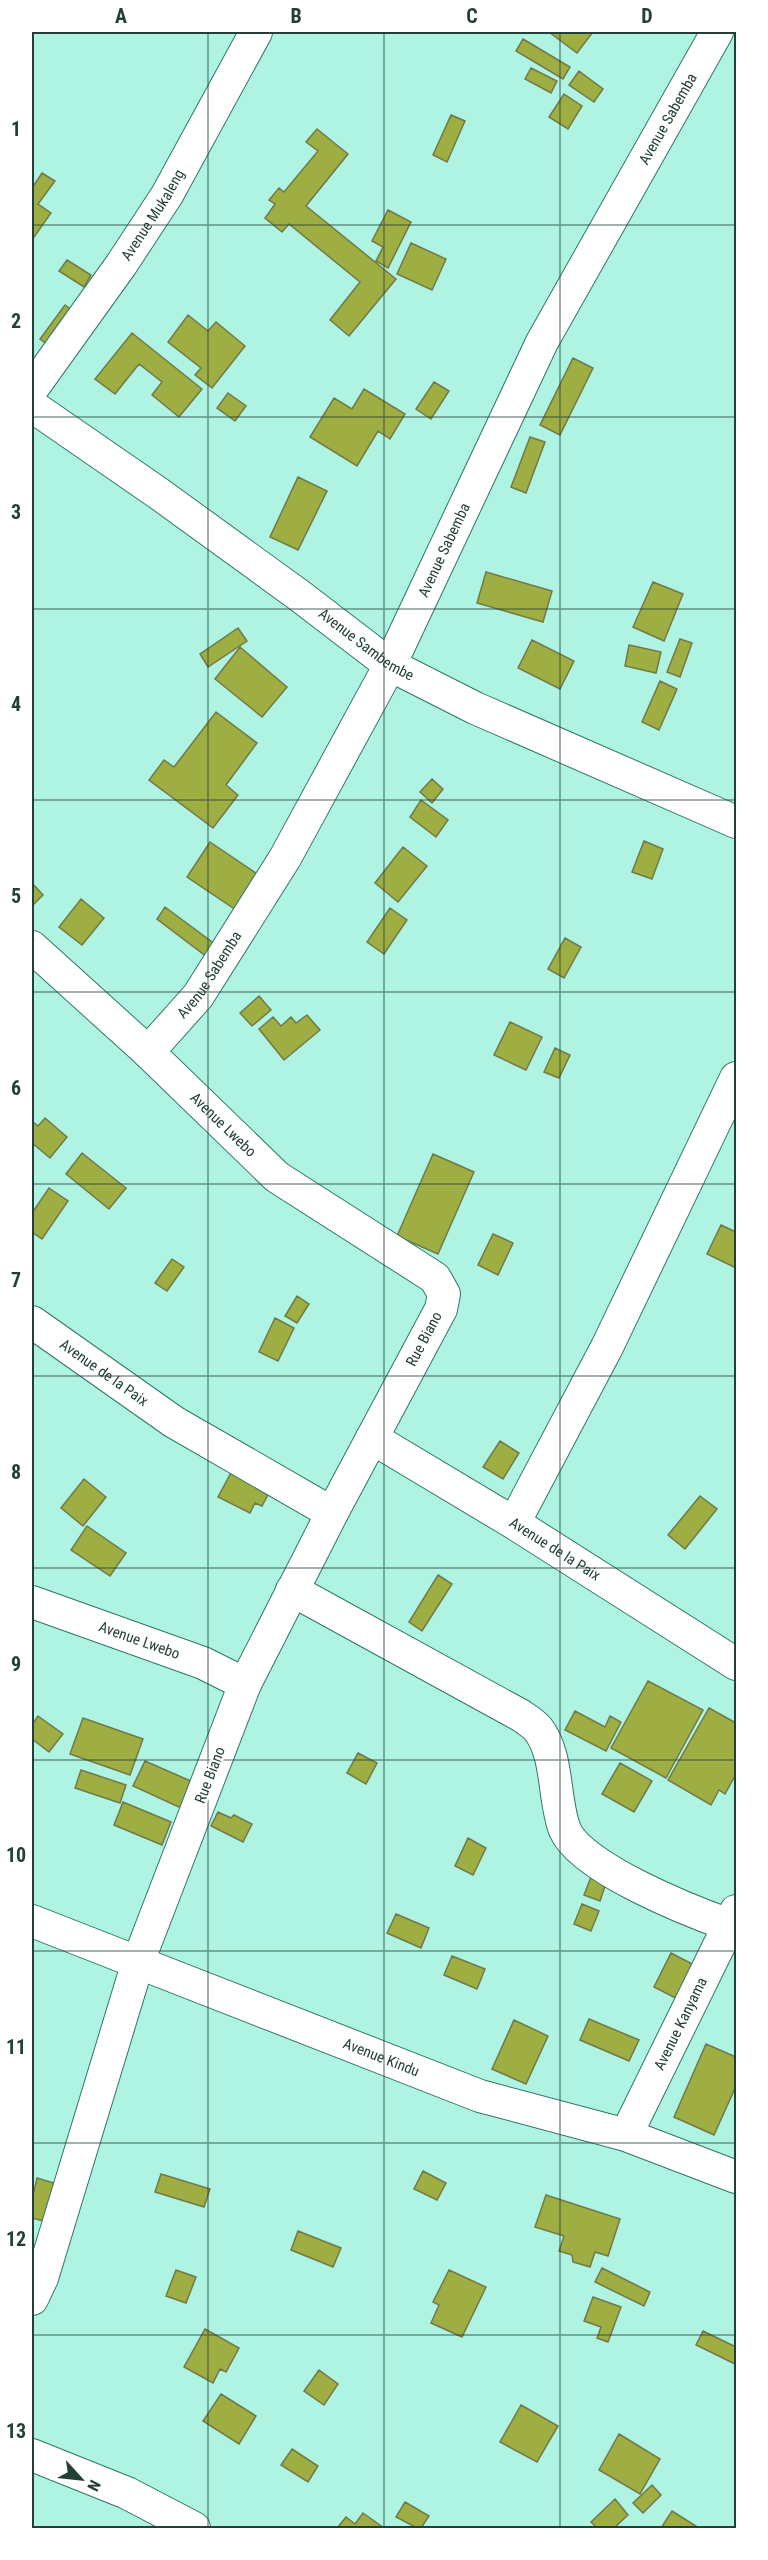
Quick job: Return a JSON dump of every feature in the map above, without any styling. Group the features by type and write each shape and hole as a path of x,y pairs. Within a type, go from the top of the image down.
{"street":[{"name":"Avenue Mukaleng","path":"32,389 121,265 167,195 256,32"},
{"name":"Avenue Sabemba","path":"148,1052 198,996 285,858 390,665 542,342 717,32"},
{"name":"Avenue Sambembe","path":"32,406 187,513 390,665 475,708 736,822"},
{"name":"Avenue Lwebo","path":"32,947 148,1052 277,1177 435,1278"},
{"path":"514,1523 602,1356 736,1078"},
{"name":"Rue Biano","path":"32,2299 42,2278 138,1962 245,1684 332,1513 441,1309 444,1294 435,1278"},
{"name":"Avenue de la Paix","path":"32,1322 174,1422 332,1513"},
{"name":"Avenue de la Paix","path":"372,1438 514,1523 736,1664"},
{"path":"292,1590 520,1715 538,1729 555,1773 566,1831 581,1852 605,1869 690,1911 733,1918"},
{"name":"Avenue Lwebo","path":"32,1602 203,1663 245,1684"},
{"name":"Avenue Kanyama","path":"626,2135 733,1918"},
{"name":"Avenue Kindu","path":"32,1920 480,2096 626,2135 736,2177"},
{"path":"32,2455 127,2493 194,2529"}],"building":[{"path":"549,32 593,32 577,53"},
{"path":"523,39 570,67 563,79 516,51"},
{"path":"531,68 557,81 551,93 525,79"},
{"path":"579,71 603,89 594,102 569,85"},
{"path":"564,94 582,106 568,129 549,117"},
{"path":"451,115 465,121 447,162 433,155"},
{"path":"317,129 348,154 306,206 396,279 349,336 330,320 360,282 289,224 282,232 265,218 275,204 269,200 279,188 284,192 318,151 306,142"},
{"path":"42,173 55,181 38,204 51,213 32,240 32,188"},
{"path":"388,210 411,222 388,268 376,261 383,247 372,241"},
{"path":"411,243 446,259 432,290 397,274"},
{"path":"67,260 91,275 84,287 59,271"},
{"path":"65,305 78,314 54,349 40,339"},
{"path":"188,315 208,331 216,322 245,346 212,388 195,375 201,368 168,342"},
{"path":"132,333 202,389 179,417 152,395 162,382 139,364 115,394 95,379"},
{"path":"573,358 593,368 560,435 540,425"},
{"path":"434,382 449,391 431,419 416,409"},
{"path":"364,389 405,414 390,439 378,431 357,466 310,437 334,398 352,409"},
{"path":"228,393 246,406 235,421 217,408"},
{"path":"530,437 545,442 526,493 511,487"},
{"path":"298,477 327,491 298,550 270,537"},
{"path":"486,572 552,591 543,622 477,603"},
{"path":"653,582 683,594 664,641 633,627"},
{"path":"238,628 247,641 208,667 200,654"},
{"path":"680,639 692,643 680,677 667,672"},
{"path":"532,640 574,661 560,689 518,668"},
{"path":"629,645 661,652 656,673 625,666"},
{"path":"240,647 287,687 262,717 215,679"},
{"path":"660,681 677,689 659,730 642,722"},
{"path":"216,712 257,743 226,785 238,795 213,828 149,780 164,760 174,767"},
{"path":"432,779 443,789 432,803 420,792"},
{"path":"421,800 448,820 436,837 410,817"},
{"path":"644,841 663,849 652,879 632,872"},
{"path":"210,842 269,882 245,916 187,877"},
{"path":"403,847 427,866 398,902 375,883"},
{"path":"32,883 43,895 32,906"},
{"path":"81,899 104,918 82,945 59,927"},
{"path":"165,907 216,945 207,957 157,919"},
{"path":"390,908 407,920 384,954 367,942"},
{"path":"565,938 581,947 564,978 548,969"},
{"path":"259,996 271,1010 252,1026 240,1013"},
{"path":"307,1015 320,1030 284,1060 259,1029 273,1017 281,1026 291,1017 296,1023"},
{"path":"510,1022 542,1037 526,1070 494,1055"},
{"path":"555,1048 570,1055 559,1078 544,1072"},
{"path":"45,1118 67,1137 50,1158 32,1143 32,1121 38,1126"},
{"path":"82,1153 126,1188 109,1209 66,1174"},
{"path":"433,1154 474,1172 438,1254 397,1236"},
{"path":"49,1188 68,1201 42,1239 32,1232 32,1213"},
{"path":"721,1225 736,1232 736,1268 707,1254"},
{"path":"493,1234 513,1243 498,1275 478,1265"},
{"path":"172,1259 184,1267 167,1291 155,1283"},
{"path":"297,1296 309,1304 297,1323 285,1316"},
{"path":"275,1318 294,1328 278,1361 259,1352"},
{"path":"500,1441 519,1453 503,1479 483,1467"},
{"path":"233,1469 271,1489 262,1506 255,1503 250,1513 218,1497"},
{"path":"84,1479 106,1497 83,1526 61,1508"},
{"path":"700,1496 717,1509 685,1549 668,1535"},
{"path":"87,1526 126,1553 110,1576 71,1550"},
{"path":"438,1575 452,1584 422,1631 409,1622"},
{"path":"648,1681 703,1710 666,1778 611,1748"},
{"path":"709,1708 736,1723 736,1774 725,1794 719,1790 711,1805 668,1780"},
{"path":"575,1711 605,1727 610,1716 621,1722 606,1751 565,1730"},
{"path":"38,1716 63,1734 49,1752 32,1739 32,1725"},
{"path":"83,1718 143,1739 130,1775 70,1754"},
{"path":"358,1753 377,1763 366,1784 347,1773"},
{"path":"145,1761 193,1782 181,1808 133,1786"},
{"path":"620,1763 652,1781 634,1812 602,1794"},
{"path":"81,1770 126,1785 120,1803 75,1788"},
{"path":"123,1802 171,1822 162,1845 114,1825"},
{"path":"218,1812 231,1818 234,1815 252,1824 243,1842 211,1826"},
{"path":"468,1838 486,1848 473,1875 455,1866"},
{"path":"591,1877 606,1883 600,1901 584,1895"},
{"path":"582,1904 599,1911 591,1931 574,1924"},
{"path":"396,1914 429,1928 421,1948 387,1933"},
{"path":"671,1953 700,1968 683,2002 654,1987"},
{"path":"452,1956 485,1969 477,1989 444,1975"},
{"path":"589,2019 639,2040 629,2061 580,2040"},
{"path":"514,2020 548,2036 526,2084 492,2069"},
{"path":"706,2044 736,2057 736,2086 714,2135 674,2117"},
{"path":"423,2171 446,2183 437,2200 414,2189"},
{"path":"161,2174 210,2189 204,2207 155,2192"},
{"path":"37,2178 57,2184 47,2222 32,2218 32,2199"},
{"path":"546,2195 620,2219 608,2256 595,2252 590,2267 573,2262 572,2255 559,2251 564,2236 535,2227"},
{"path":"298,2231 341,2248 333,2267 291,2250"},
{"path":"602,2268 650,2292 644,2306 595,2282"},
{"path":"176,2270 196,2277 186,2303 166,2296"},
{"path":"449,2270 486,2287 462,2337 431,2323 439,2305 433,2302"},
{"path":"593,2297 621,2307 608,2342 597,2338 601,2327 584,2321"},
{"path":"205,2329 239,2348 226,2372 220,2369 213,2383 184,2367"},
{"path":"703,2331 736,2347 735,2364 696,2345"},
{"path":"319,2370 338,2384 324,2405 304,2391"},
{"path":"221,2394 256,2416 239,2444 203,2421"},
{"path":"521,2405 558,2426 537,2462 500,2442"},
{"path":"619,2434 660,2459 640,2494 599,2470"},
{"path":"292,2449 318,2466 308,2482 281,2465"},
{"path":"652,2485 661,2495 643,2513 633,2503"},
{"path":"615,2499 628,2515 614,2528 597,2528 591,2522"},
{"path":"405,2502 429,2516 421,2528 396,2517"},
{"path":"672,2511 699,2528 661,2528"},
{"path":"363,2513 384,2528 337,2528 346,2517 355,2524"}]}
